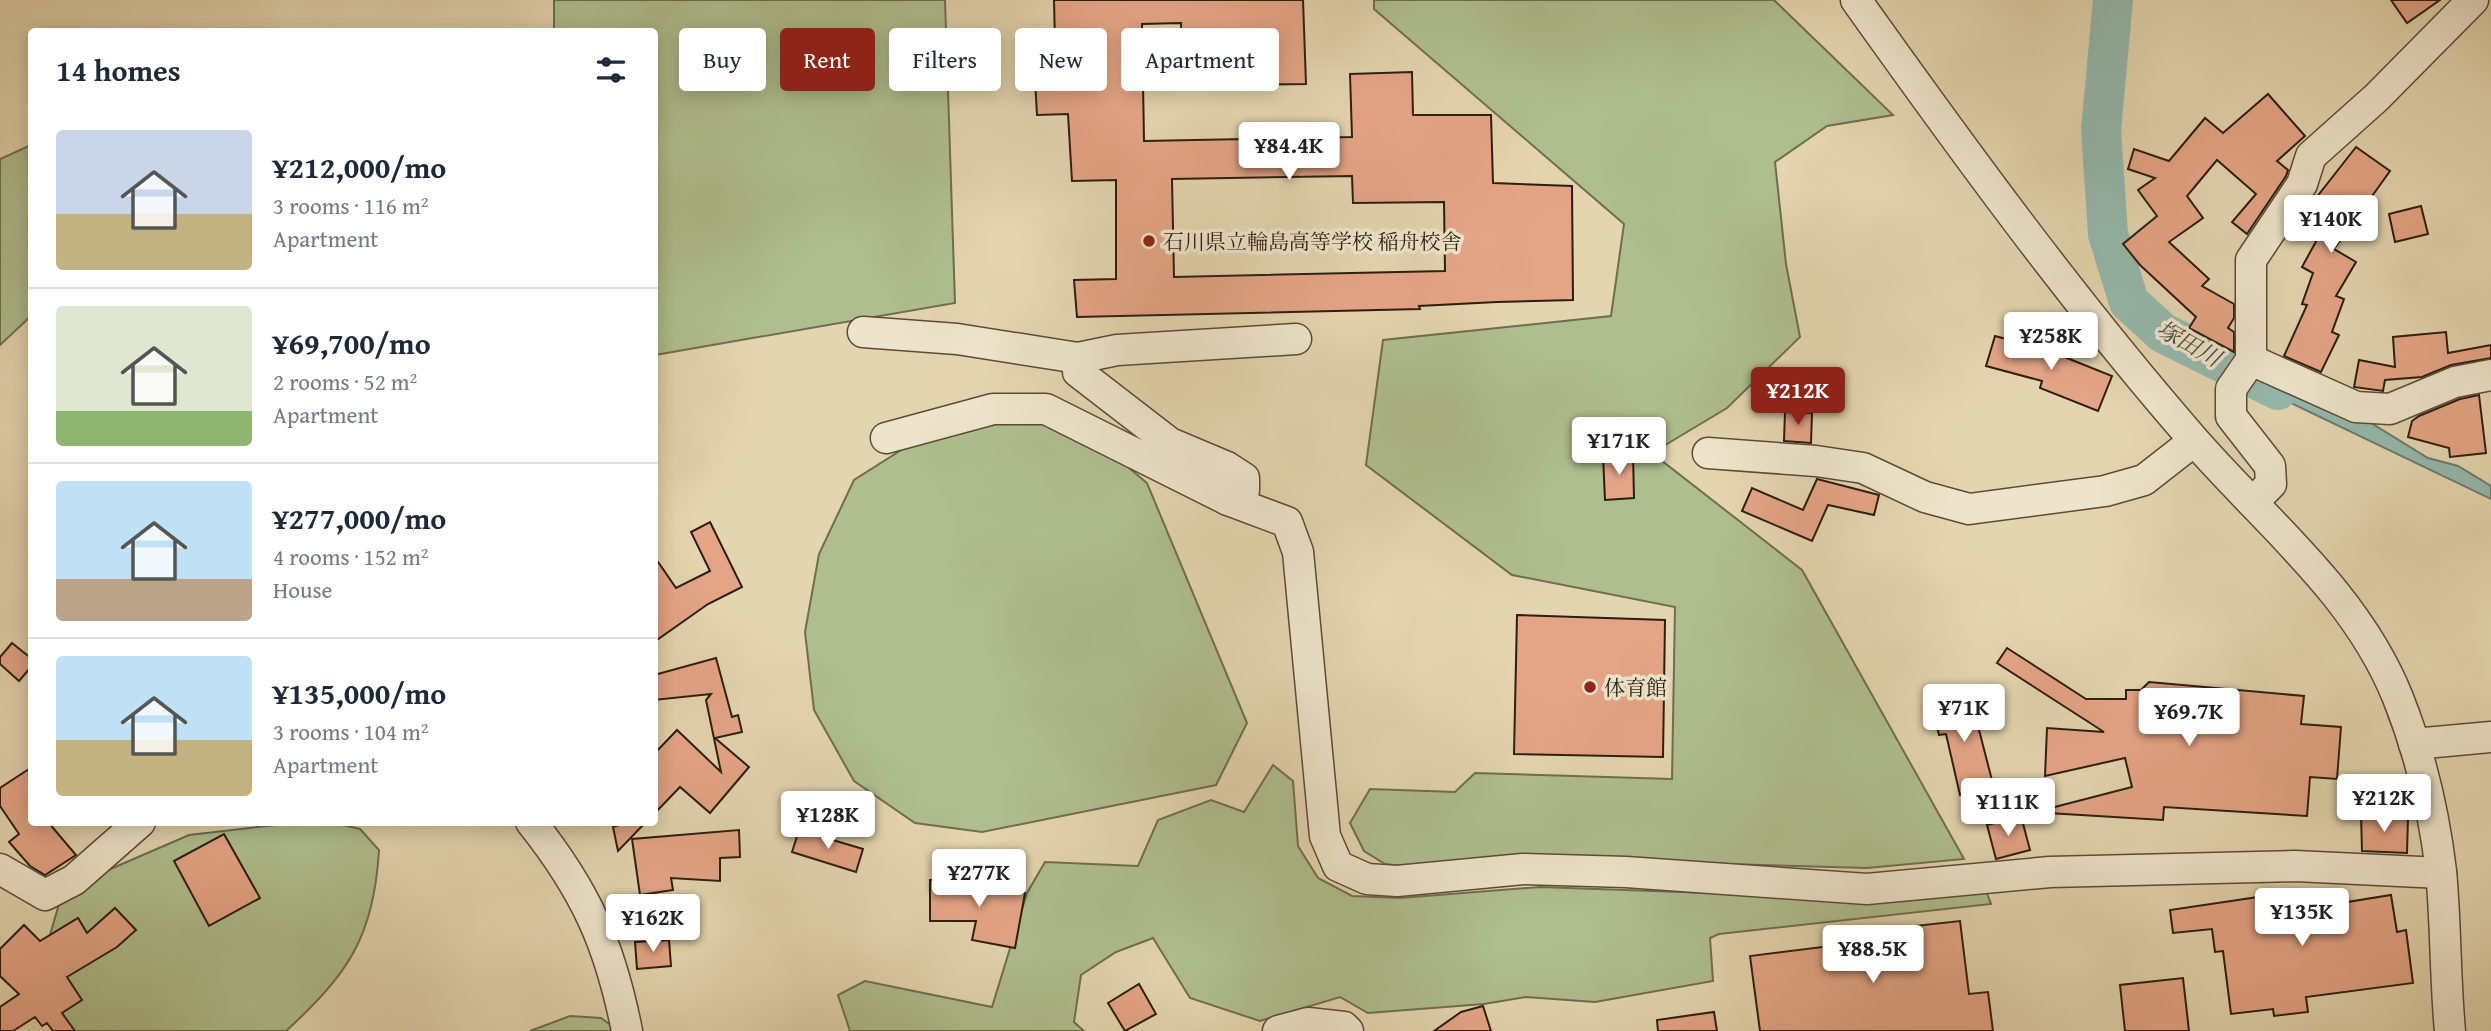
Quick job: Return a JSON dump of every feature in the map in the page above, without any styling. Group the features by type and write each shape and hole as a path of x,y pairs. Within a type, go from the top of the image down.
{"street":[{"path":"1856,0 1988,185 2194,441 2351,610 2375,650 2398,697 2414,744 2433,817 2441,873 2450,1031"},
{"path":"2253,502 2271,484 2270,466 2231,416 2243,372 2250,260 2302,184 2311,156 2376,97 2473,0"},
{"path":"863,332 970,341 1079,358 1117,349 1296,339"},
{"path":"1079,358 1078,372 1170,443 1227,467 1244,478 1244,491 1228,500"},
{"path":"2243,372 2356,407 2390,409 2455,382 2491,375"},
{"path":"886,438 993,409 1046,409 1228,500 1287,523 1298,552 1325,836 1338,866 1367,879 1397,881 1523,869 1626,872 1867,889 2050,872 2267,866 2441,873"},
{"path":"1708,453 1816,461 1863,468 1925,496 1969,509 2105,491 2144,480 2194,441"},
{"path":"2414,744 2491,737"},
{"path":"0,869 45,895 74,880 135,826"},
{"path":"534,826 567,867 597,923 626,1031"},
{"path":"1278,1031 1308,1023 1344,1027 1348,1031"}],"green space":[{"path":"554,0 945,0 946,28 889,28 889,91 948,91 955,303 658,354 658,28 554,28"},
{"path":"1374,0 1774,0 1893,115 1827,126 1775,162 1786,264 1800,337 1727,408 1652,453 1802,570 1964,859 1867,868 1515,858 1420,868 1385,864 1364,851 1350,823 1370,789 1455,792 1475,773 1672,779 1675,607 1512,575 1366,465 1383,340 1611,316 1624,224 1374,9"},
{"path":"28,146 28,319 0,345 0,159"},
{"path":"1004,416 1086,432 1147,483 1247,723 1216,785 982,832 915,823 854,781 814,710 805,632 819,554 854,480 914,442"},
{"path":"1273,765 1293,781 1298,846 1318,878 1352,896 1400,898 1540,887 1879,899 1986,891 1991,904 1719,934 1710,938 1713,981 1595,1002 1526,997 1484,1004 1368,1013 1340,997 1260,1021 1190,998 1153,938 1116,952 1081,975 1074,1022 1084,1031 850,1031 838,995 865,981 992,1007 1027,893 1045,862 1138,866 1158,820 1211,800 1244,812"},
{"path":"267,826 347,826 360,829 379,850 371,907 354,952 326,991 286,1031 63,1031 50,935 61,897 99,874 189,835"},
{"path":"570,1016 601,1018 619,1031 530,1031"}],"water":[{"path":"2251,370 2358,415 2428,458 2458,466 2491,486 2491,499 2245,381"}],"building":[{"path":"1054,0 1303,0 1306,84 1279,84 1279,28 1181,28 1181,23 1142,24 1142,28 1121,28 1121,91 1143,91 1144,141 1352,137 1350,74 1412,72 1413,115 1491,115 1493,183 1572,186 1573,300 1419,306 1420,309 1077,317 1074,280 1116,279 1116,180 1072,181 1068,114 1037,115 1036,91 1107,91 1107,28 1055,28","holes":["1352,176 1353,203 1444,202 1445,271 1174,277 1172,179"]},
{"path":"2391,0 2440,0 2407,23"},
{"path":"2268,94 2305,136 2277,161 2288,170 2286,176 2247,234 2232,222 2256,194 2217,160 2187,196 2203,218 2169,242 2209,279 2202,286 2234,304 2234,318 2228,328 2234,332 2234,352 2189,328 2196,317 2140,265 2123,244 2157,216 2138,190 2155,178 2128,169 2134,149 2169,161 2205,118 2223,133"},
{"path":"2356,147 2390,171 2334,249 2356,262 2336,296 2344,299 2332,332 2339,335 2321,372 2284,356 2307,305 2302,304 2313,273 2302,267 2319,236 2298,221"},
{"path":"2421,206 2428,234 2395,242 2389,214"},
{"path":"2446,332 2448,353 2491,345 2491,358 2451,365 2422,377 2385,380 2383,391 2354,387 2359,360 2395,367 2393,337"},
{"path":"1995,336 2047,350 2112,376 2098,411 2040,388 2042,381 1986,366"},
{"path":"2479,395 2486,453 2450,457 2449,448 2408,437 2412,421 2419,416 2460,399"},
{"path":"1785,412 1812,413 1811,443 1784,441"},
{"path":"1633,454 1634,498 1605,500 1603,456"},
{"path":"1817,479 1879,495 1874,515 1828,505 1812,541 1742,511 1752,488 1803,510"},
{"path":"710,522 742,587 708,604 658,639 658,562 676,588 710,571 691,532"},
{"name":"体育館","path":"1517,615 1665,620 1663,757 1514,754"},
{"path":"12,643 28,656 28,671 19,681 0,664 0,657"},
{"path":"2007,648 2086,699 2126,699 2126,690 2141,690 2149,682 2304,696 2301,724 2341,727 2337,779 2310,777 2307,816 2164,807 2163,820 2048,813 2047,809 2132,787 2125,758 2045,776 2047,728 2104,732 1997,663"},
{"path":"716,658 732,717 738,715 742,732 715,738 749,767 710,813 680,787 658,810 658,750 677,730 721,772 706,700 711,694 658,700 658,674"},
{"path":"1970,695 1994,788 1960,795 1946,734 1939,735 1932,704"},
{"path":"28,770 28,826 51,826 76,855 45,875 30,866 9,842 19,834 0,806 0,788"},
{"path":"2361,814 2408,817 2407,853 2362,851"},
{"path":"2021,816 2030,850 1996,859 1987,825"},
{"path":"616,826 642,826 618,851 613,827"},
{"path":"739,830 740,857 720,858 720,881 671,878 673,890 640,895 632,839"},
{"path":"799,830 863,849 856,872 792,852"},
{"path":"224,834 260,898 209,926 174,861"},
{"path":"930,880 960,880 1025,893 1015,948 972,940 976,921 930,921"},
{"path":"2346,892 2347,902 2391,895 2397,932 2406,930 2413,983 2306,997 2308,1012 2274,1016 2273,1009 2231,1014 2223,951 2215,952 2212,929 2173,933 2170,910 2265,896 2266,905"},
{"path":"115,908 136,930 117,947 67,977 82,1000 62,1013 75,1031 53,1031 47,1023 42,1026 35,1017 13,1031 0,1031 0,1007 19,994 0,976 0,949 24,925 40,941 78,918 87,933"},
{"path":"1960,921 1969,994 1988,992 1993,1031 1760,1031 1750,956 1880,940 1879,930"},
{"path":"669,940 671,966 637,969 635,942"},
{"path":"2183,978 2189,1031 2125,1031 2120,985"},
{"path":"1139,984 1156,1014 1125,1031 1108,1003"},
{"path":"1483,1006 1491,1031 1434,1031 1461,1012"},
{"path":"1714,1012 1717,1031 1658,1031 1657,1020"}],"waterway":[{"name":"塚田川","path":"2113,0 2101,130 2108,234 2129,302 2163,333 2278,390"}],"place":[{"name":"石川県立輪島高等学校 稲舟校舎","path":"1149,241"},
{"name":"体育館","path":"1590,687"}]}
